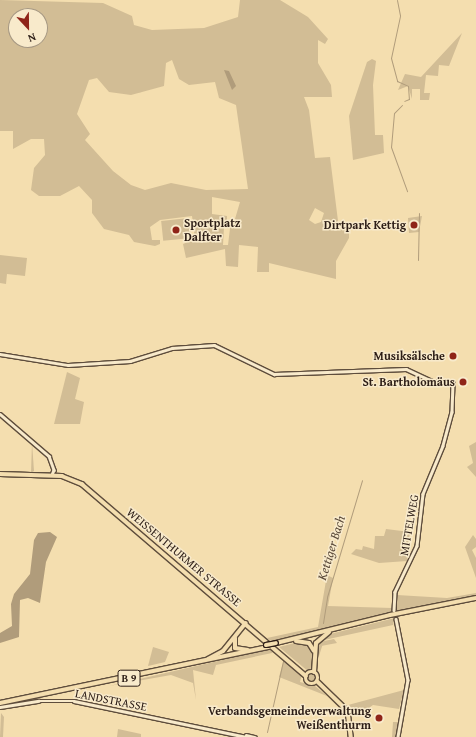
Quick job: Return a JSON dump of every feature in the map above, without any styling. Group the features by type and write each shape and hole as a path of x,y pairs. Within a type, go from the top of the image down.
{"highway":[{"name":"B 9","path":"278,644 439,606 476,600"},
{"name":"B 9","path":"0,702 296,641 439,606"},
{"path":"242,620 242,627"},
{"path":"247,624 234,642 238,650 248,650"},
{"name":"B 9","path":"208,659 223,651 242,627 247,624"},
{"path":"310,673 316,643 329,632"},
{"path":"296,641 308,642 313,648 310,673"},
{"name":"B 9","path":"0,702 268,646"}],"main road":[{"name":"WEISSENTHURMER STRASSE","path":"0,474 61,476 91,491 242,620 298,666 310,673 308,683 316,682"},
{"path":"310,673 316,682 350,713 351,737"}],"street":[{"name":"MITTELWEG","path":"0,354 61,365 120,363 179,347 214,346 264,372 407,371 432,381 453,382 452,412 444,443 423,494 417,546 395,592 394,610"},
{"path":"0,414 49,456 54,470 61,476"},
{"path":"52,475 53,466"},
{"path":"52,475 54,470"},
{"path":"396,619 408,683 398,737"},
{"name":"LANDSTRASSE","path":"0,707 44,700 74,701 218,730"},
{"path":"218,730 247,737"},
{"path":"218,730 255,737"}],"shaded area":[{"path":"0,0 103,3 132,16 134,25 152,30 204,28 238,17 240,0 280,0 308,17 328,39 325,44 318,40 318,63 331,85 332,97 304,97 309,110 315,158 330,157 339,229 349,229 349,238 336,261 336,279 269,263 269,272 257,272 258,247 239,245 238,267 226,266 225,249 186,258 183,244 195,239 192,216 160,220 150,227 152,240 160,240 160,244 155,246 134,242 129,235 104,229 92,213 92,200 79,186 60,196 39,196 31,190 34,168 45,155 44,139 31,139 13,149 13,131 0,131","holes":["172,60 179,79 189,85 215,82 219,98 236,105 248,189 206,190 171,183 145,190 131,185 113,171 85,140 90,134 77,114 89,80 97,78 109,92 131,95 164,86 166,63","212,197 240,202 235,219 231,220 228,245 223,245 224,227 211,225 211,221 227,220 227,216 212,214","315,208 324,213 321,222 315,224 309,220"]},
{"path":"462,33 449,66 439,65 438,76 426,75 424,93 430,93 429,100 420,100 420,89 412,89 412,99 408,86 398,90 405,74 421,77"},
{"path":"372,59 376,61 373,85 375,135 383,135 384,153 353,160 349,116 367,62"},
{"path":"224,70 229,71 236,86 232,90"},
{"name":"Dirtpark Kettig","path":"422,216 419,232 409,233 408,218"},
{"name":"Sportplatz Dalfter","path":"189,218 191,238 163,241 161,221"},
{"path":"0,255 27,258 25,276 7,274 6,284 0,283"},
{"path":"67,372 80,378 75,399 84,402 80,424 54,424"},
{"path":"476,442 476,477 467,467 473,463 469,446"},
{"path":"32,443 34,471 31,473"},
{"path":"386,529 410,532 407,561 379,563 351,554 356,549 362,550 363,546 374,549 375,536 384,536"},
{"path":"50,532 57,537 46,562 40,603 28,598 20,600 19,637 0,643 0,633 12,626 11,604 14,594 30,574 34,540 38,533"},
{"path":"473,535 476,539 476,547 472,550 476,558 476,578 465,547"},
{"path":"327,575 333,578 328,606 392,608 393,612 271,641 267,638 318,627"},
{"path":"476,593 476,597 395,612 397,595 447,598"},
{"path":"395,618 393,625 324,640 315,669 317,645 326,635"},
{"path":"334,639 337,643 321,646 324,641"},
{"path":"299,642 306,642 314,653 309,672 279,647"},
{"path":"153,647 169,652 165,662 148,666"},
{"path":"275,648 272,653 216,665 213,675 193,670 196,700 193,683 171,675 109,686"},
{"path":"284,659 302,674 300,682 315,686 327,696 279,677"},
{"path":"310,673 314,673 316,674 316,682 310,683 307,680 307,676"},
{"path":"404,690 399,709 373,705 359,715 348,705"},
{"path":"1,713 4,717 3,737 0,737"},
{"path":"393,722 398,722 396,737 392,737"},
{"path":"118,729 141,734 141,737 117,737"}],"waterway":[{"name":"Kettiger Bach","path":"397,0 400,16 391,58 397,81 408,86 409,99 404,101"},
{"name":"Kettiger Bach","path":"402,105 394,113 391,147 407,191"},
{"name":"Kettiger Bach","path":"418,260 419,213"},
{"name":"Kettiger Bach","path":"323,623 327,597 362,480"},
{"name":"Kettiger Bach","path":"267,732 283,661"}],"place":[{"name":"Dirtpark Kettig","path":"414,225"},
{"name":"Sportplatz Dalfter","path":"176,230"},
{"name":"Musiksälsche","path":"453,356"},
{"name":"St. Bartholomäus","path":"463,382"},
{"name":"Verbandsgemeindeverwaltung Weißenthurm","path":"379,718"}]}
